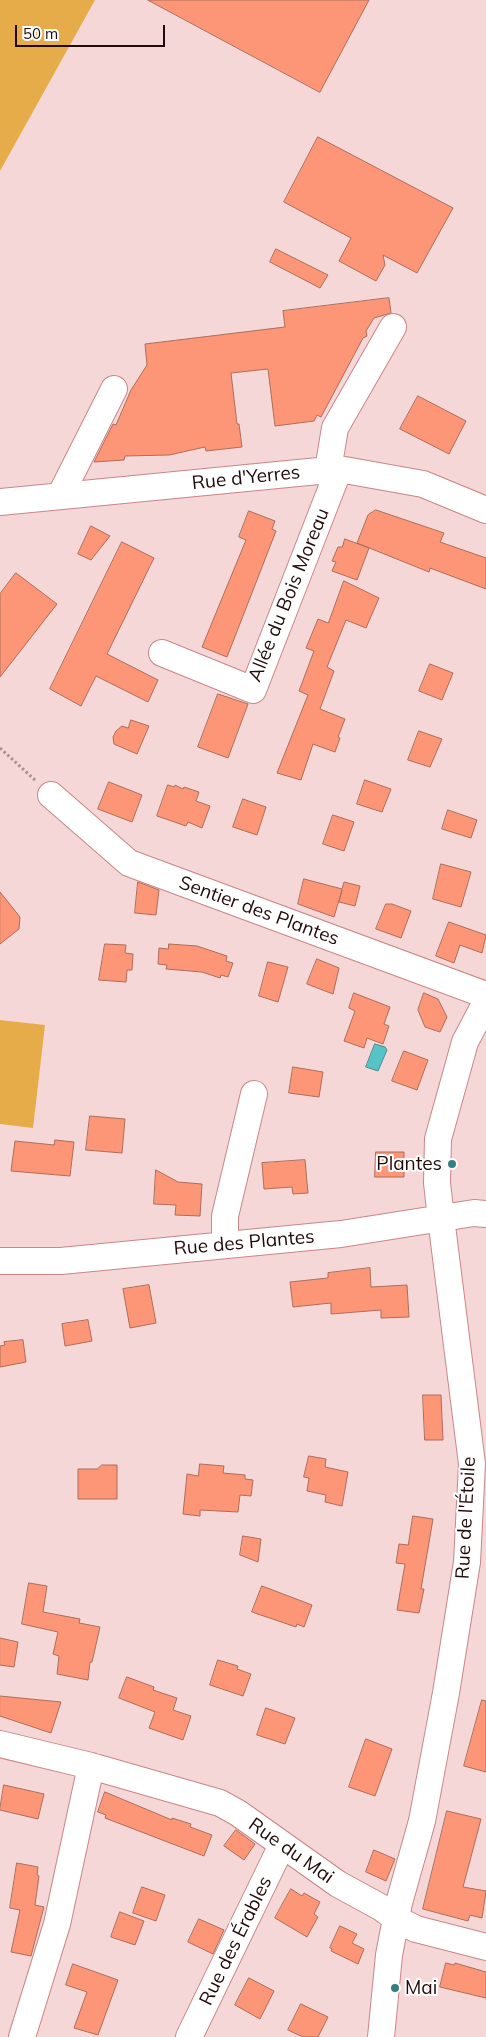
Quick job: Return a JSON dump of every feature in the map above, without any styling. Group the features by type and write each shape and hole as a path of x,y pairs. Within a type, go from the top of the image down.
{"street":[{"path":"333,469 335,428 393,327"},
{"path":"60,496 114,389"},
{"name":"Rue d'Yerres","path":"0,502 333,469 423,484 486,510"},
{"name":"Allée du Bois Moreau","path":"162,653 253,690 333,469"},
{"name":"Sentier des Plantes","path":"52,795 129,862 486,995"},
{"name":"Rue de l'Étoile","path":"381,2037 388,1965 398,1903 422,1821 446,1693 467,1562 472,1464 437,1183 438,1139 465,1042 486,1002"},
{"path":"225,1245 225,1216 254,1094"},
{"name":"Rue des Plantes","path":"0,1261 61,1261 340,1234 474,1213 486,1214"},
{"name":"Rue du Mai","path":"0,1744 91,1766 220,1803 238,1813 338,1884 382,1908 396,1919 416,1929 486,1946"},
{"path":"22,2037 57,1924 91,1766"},
{"name":"Rue des Érables","path":"189,2037 282,1845"}],"path":[{"path":"0,748 48,793 54,794 52,795"}],"shaded area":[{"path":"0,0 95,0 0,171"},
{"path":"0,1020 45,1025 33,1128 0,1124"}],"water":[{"path":"375,1044 385,1047 387,1050 378,1071 366,1067"}],"building":[{"path":"148,0 369,0 320,92"},
{"path":"318,137 453,208 417,273 383,255 385,265 376,281 339,261 351,238 284,202"},
{"path":"276,249 328,275 320,288 270,262"},
{"path":"389,298 391,313 374,318 366,331 367,336 363,338 321,417 317,415 314,421 275,426 268,369 231,373 237,424 239,424 242,447 206,451 205,447 169,455 125,456 124,460 94,462 113,424 116,425 131,390 147,365 145,344 285,327 283,311"},
{"path":"418,396 466,421 449,454 400,429"},
{"path":"376,510 444,533 440,542 486,558 486,589 430,568 429,572 357,543 368,515"},
{"path":"249,511 275,521 272,529 276,531 227,657 202,647 246,540 239,537"},
{"path":"91,526 110,536 91,560 78,554"},
{"path":"345,539 369,548 357,580 332,571 336,562 332,561 338,547 342,547"},
{"path":"122,542 154,558 107,654 158,680 148,702 96,676 81,706 50,689"},
{"path":"16,573 57,604 0,677 0,594"},
{"path":"344,581 379,598 366,628 346,620 327,667 334,671 320,709 345,719 338,737 340,738 335,752 313,744 301,780 277,773 308,695 299,691 314,651 306,648 318,619 328,623"},
{"path":"430,664 453,673 442,700 419,691"},
{"path":"218,694 248,704 228,758 198,747"},
{"path":"131,720 149,726 137,754 114,744 113,737 116,731 122,726 128,728"},
{"path":"419,731 442,739 430,767 408,760"},
{"path":"365,780 391,789 382,812 357,804"},
{"path":"109,782 142,795 132,822 98,809"},
{"path":"168,785 174,787 175,785 183,789 184,787 199,792 196,801 210,806 202,828 188,822 186,826 157,816"},
{"path":"243,799 266,807 257,835 233,827"},
{"path":"448,810 477,820 471,838 442,829"},
{"path":"333,815 354,822 344,851 323,844"},
{"path":"441,864 471,872 461,907 433,899"},
{"path":"304,879 342,889 344,882 360,886 355,906 339,902 342,890 334,917 298,904"},
{"path":"138,882 159,890 156,915 135,913"},
{"path":"0,892 20,917 19,929 0,944"},
{"path":"386,904 392,904 411,911 401,938 376,929"},
{"path":"449,922 486,935 482,953 460,945 454,963 436,956"},
{"path":"105,944 126,945 125,953 133,954 132,970 127,970 126,982 99,980"},
{"path":"169,944 197,946 227,956 226,961 233,963 228,977 221,975 220,978 202,972 166,969 167,965 158,964 159,948 168,949"},
{"path":"317,959 339,968 333,994 307,984"},
{"path":"268,962 288,967 278,1002 259,996"},
{"path":"354,993 390,1007 384,1024 389,1026 383,1044 367,1038 364,1048 344,1041 355,1011 349,1008"},
{"path":"424,993 438,999 447,1017 440,1032 425,1027 418,1010"},
{"path":"404,1051 428,1060 417,1090 392,1081"},
{"path":"293,1067 323,1072 319,1097 289,1093"},
{"path":"90,1116 125,1119 122,1153 86,1150"},
{"path":"55,1140 74,1142 70,1176 11,1171 15,1141 54,1145"},
{"path":"376,1152 404,1152 404,1177 375,1177"},
{"path":"305,1160 308,1193 293,1194 292,1187 264,1189 262,1163"},
{"path":"156,1170 178,1182 202,1184 200,1216 175,1215 176,1205 154,1204"},
{"path":"370,1268 371,1287 407,1285 409,1317 381,1318 381,1310 331,1314 331,1303 293,1307 290,1282 328,1278 328,1273"},
{"path":"149,1285 156,1323 130,1328 123,1289"},
{"path":"88,1320 92,1341 65,1346 62,1324"},
{"path":"23,1340 26,1362 0,1367 0,1346 5,1345 4,1342"},
{"path":"423,1395 441,1395 443,1440 425,1440"},
{"path":"309,1456 326,1459 325,1467 348,1472 342,1506 325,1502 326,1495 307,1491 309,1478 304,1477"},
{"path":"200,1464 224,1466 223,1473 245,1475 245,1479 253,1480 251,1496 240,1495 238,1512 200,1510 200,1516 183,1514 187,1474 198,1476"},
{"path":"102,1465 117,1465 117,1499 78,1499 78,1469 97,1469"},
{"path":"413,1516 433,1519 421,1589 424,1589 419,1613 397,1610 405,1564 396,1563 399,1544 408,1545"},
{"path":"243,1536 261,1539 258,1562 240,1555"},
{"path":"29,1583 47,1586 43,1612 80,1619 79,1623 100,1627 92,1662 90,1662 88,1680 57,1674 59,1656 53,1654 58,1632 22,1624"},
{"path":"262,1586 312,1605 304,1627 297,1624 296,1627 252,1612"},
{"path":"0,1638 18,1642 14,1667 0,1665"},
{"path":"218,1660 238,1666 237,1669 251,1674 243,1696 210,1685"},
{"path":"127,1677 154,1687 153,1690 177,1698 173,1710 191,1716 183,1740 149,1728 155,1712 119,1698"},
{"path":"0,1696 61,1702 51,1733 0,1716"},
{"path":"482,1700 486,1701 486,1772 464,1766"},
{"path":"266,1708 295,1718 285,1744 257,1735"},
{"path":"366,1739 392,1749 375,1796 349,1787"},
{"path":"4,1785 44,1794 38,1819 0,1810"},
{"path":"105,1792 172,1820 172,1818 191,1824 190,1827 212,1835 204,1856 105,1818 106,1815 98,1812"},
{"path":"447,1811 481,1819 463,1887 486,1891 482,1918 470,1915 468,1921 423,1909"},
{"path":"236,1830 255,1844 244,1860 224,1846"},
{"path":"374,1850 395,1859 386,1881 366,1872"},
{"path":"17,1863 38,1867 37,1875 39,1876 35,1905 44,1907 31,1956 11,1952 20,1910 10,1908"},
{"path":"142,1887 165,1895 156,1921 133,1913"},
{"path":"291,1889 302,1896 304,1893 320,1902 314,1914 318,1917 307,1937 275,1918"},
{"path":"120,1912 144,1921 135,1945 111,1937"},
{"path":"199,1919 224,1930 213,1954 188,1942"},
{"path":"340,1926 357,1934 352,1943 364,1949 358,1964 331,1951 332,1949 330,1948"},
{"path":"446,1963 454,1965 455,1963 486,1972 486,1998 440,1987"},
{"path":"73,1964 118,1980 98,2035 74,2028 87,1992 66,1985"},
{"path":"249,1978 274,1991 260,2019 235,2005"},
{"path":"301,2004 328,2017 318,2037 303,2037 288,2030"}],"place":[{"name":"Plantes","path":"452,1164"},
{"name":"Mai","path":"395,1988"}]}
